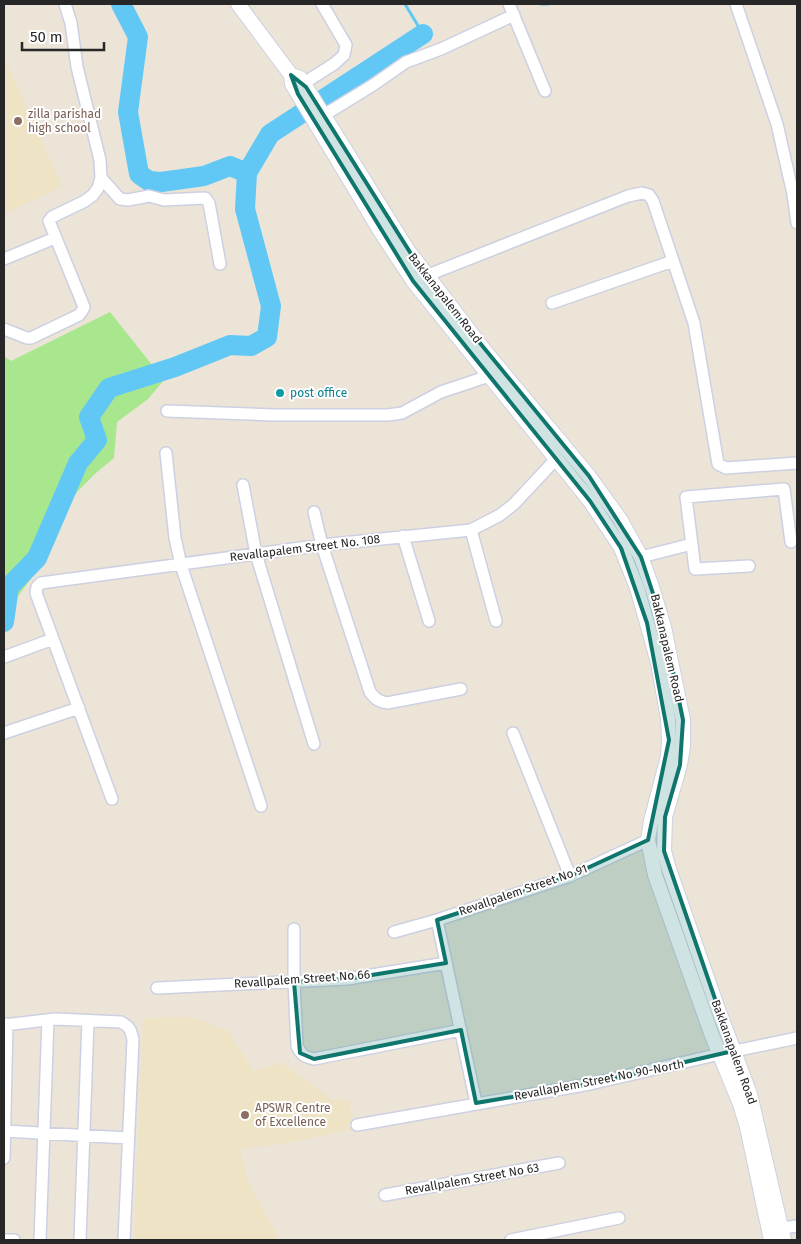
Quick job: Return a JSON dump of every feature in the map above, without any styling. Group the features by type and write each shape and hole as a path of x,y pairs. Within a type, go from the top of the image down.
{"street":[{"path":"4,329 31,338 79,315 84,307 55,238 50,221 52,217 85,201 92,195 98,188 100,178 100,160 76,67 70,22 65,4"},
{"path":"238,4 291,75 292,84 302,88 319,114 382,234 419,278 489,376 590,501 621,548 637,588 658,663 668,719 668,756 648,840 655,876 711,1033 727,1052 747,1127 771,1240"},
{"path":"302,88 344,55 346,45 322,4"},
{"path":"509,4 545,91"},
{"path":"736,4 777,124 793,194 797,223"},
{"path":"319,114 373,85 406,62 441,49 514,15"},
{"path":"100,178 120,199 128,200 149,196 164,200 204,198 209,203 220,264"},
{"path":"419,278 628,196 642,193 649,195 653,201 694,323 718,464 726,468 797,463"},
{"path":"4,260 55,238"},
{"path":"552,303 673,261"},
{"name":"Bakkanapalem Road","path":"419,278 485,351 589,476 620,519 641,557 664,627 683,720 683,746 680,765 665,817 664,851 727,1052 750,1094 783,1234"},
{"path":"167,411 274,416 388,416 402,413 433,396 489,376"},
{"path":"166,453 174,531 181,565 261,806"},
{"name":"Revallapalem Street No. 108","path":"53,639 36,593 37,587 46,582 322,545 471,530 500,516 514,504 556,459"},
{"path":"243,485 256,554 314,744"},
{"path":"749,566 695,569 686,497 784,489 792,542"},
{"path":"314,512 322,545 367,683 374,698 387,703 461,689"},
{"path":"471,530 496,621"},
{"path":"398,537 429,621"},
{"path":"641,557 692,544"},
{"path":"4,657 53,639 112,799"},
{"path":"4,733 79,708"},
{"path":"513,734 570,876"},
{"name":"Revallpalem Street No 91","path":"394,932 437,920 570,876 648,840"},
{"path":"437,920 476,1103"},
{"path":"294,928 297,1046 300,1053 306,1058 314,1059 461,1030"},
{"name":"Revallpalem Street No 66","path":"157,988 347,979 446,962"},
{"path":"40,1240 48,1020"},
{"path":"4,1158 5,1024 48,1020 121,1022 131,1030 133,1040 124,1240"},
{"path":"80,1240 88,1021"},
{"name":"Revallaplem Street No 90-North","path":"357,1125 590,1084 727,1052 797,1038"},
{"path":"4,1131 128,1138"},
{"name":"Revallpalem Street No 63","path":"385,1195 559,1163"},
{"path":"511,1240 619,1218"},
{"path":"783,1234 797,1226"},
{"path":"4,1240 14,1240"}],"highlighted area":[{"path":"291,75 306,87 425,276 589,476 641,557 664,627 683,720 680,765 665,817 664,851 733,1051 590,1084 476,1103 461,1030 314,1059 300,1053 294,982 347,979 446,963 437,920 570,876 648,840 669,740 647,623 621,548 590,501 413,281 298,94"}],"shaded area":[{"name":"zilla parishad high school","path":"4,56 62,186 4,214"},
{"name":"APSWR Centre of Excellence","path":"190,1017 228,1031 254,1072 280,1062 333,1100 349,1100 354,1129 286,1143 240,1149 248,1181 280,1240 134,1240 143,1018"}],"green space":[{"path":"110,312 164,380 148,399 117,422 114,458 69,500 59,529 30,580 4,615 4,356 11,361"}],"waterway":[{"path":"121,4 138,37 128,112 139,174 149,181 161,182 204,176 230,166 247,173"},
{"path":"405,4 423,34"},
{"path":"541,4 548,4"},
{"path":"4,622 9,587 37,558 78,463 97,440 89,417 109,388 175,367 230,345 251,346 267,337 271,306 245,209 247,173 270,134 423,34"}],"place":[{"name":"zilla parishad high school","path":"18,121"},
{"name":"post office","path":"280,393"},
{"name":"APSWR Centre of Excellence","path":"245,1115"}]}
